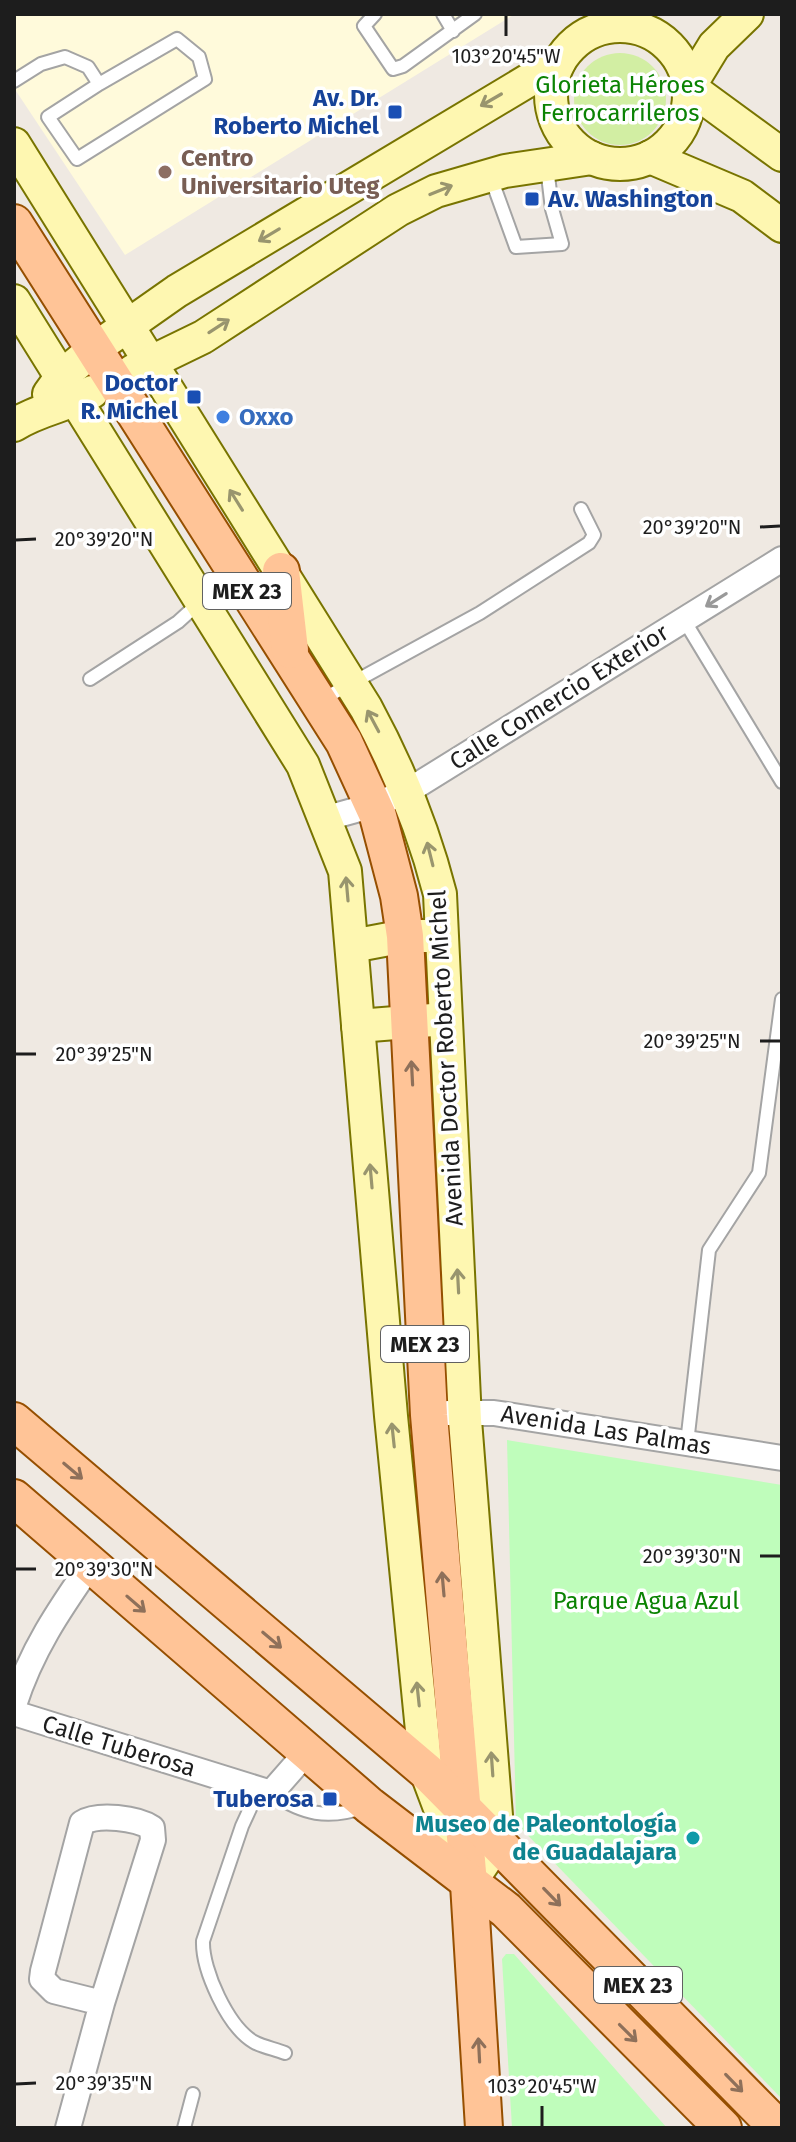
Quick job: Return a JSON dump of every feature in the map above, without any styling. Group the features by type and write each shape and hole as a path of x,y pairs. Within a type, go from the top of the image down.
{"main road":[{"path":"714,46 717,14"},
{"path":"689,87 714,46 747,14"},
{"path":"26,418 69,388 93,350 177,291 559,62 584,36 612,21 659,37 674,50 684,68 689,87 688,108 681,128 668,145 650,157 631,163 592,158 547,164 490,175 436,191 398,210 203,337 113,381 69,388"},
{"path":"559,62 552,84 552,106 559,128 573,146 592,158"},
{"path":"689,87 782,155"},
{"name":"Avenida Doctor Roberto Michel","path":"14,144 350,682 408,791 427,840 440,894 465,1412 498,1841"},
{"path":"650,157 730,189 782,226"},
{"name":"Avenida Doctor Roberto Michel","path":"14,223 344,742 374,805 399,896 405,936 429,1415 469,1884 484,2128"},
{"path":"20,310 60,298"},
{"name":"Avenida Doctor Roberto Michel","path":"20,310 303,765 327,818 345,871 381,1303 426,1771 469,1884"},
{"path":"128,483 163,460"},
{"path":"164,541 199,517"},
{"path":"259,694 294,664 281,571"},
{"path":"287,740 323,708"},
{"path":"352,946 405,936 442,937"},
{"path":"358,1026 445,1020"},
{"path":"381,1303 423,1299"},
{"name":"MEX 23","path":"14,1421 426,1771 778,2128"},
{"name":"MEX 23","path":"14,1498 370,1806 506,1910 723,2128"},
{"path":"469,1884 498,1841"}],"street":[{"name":"Calle Comercio Exterior","path":"327,818 374,805 408,791 782,559"},
{"name":"Avenida Las Palmas","path":"429,1415 494,1413 782,1458"},
{"path":"14,1705 27,1663 44,1632 91,1564"},
{"name":"Calle Tuberosa","path":"14,1713 265,1791"},
{"path":"265,1791 307,1752"},
{"path":"68,2128 102,2003 153,1840 152,1828 143,1822 98,1818 82,1823 43,1971 42,1979 54,1991 102,2003"}],"lane":[{"path":"375,14 364,26 393,69 403,66 475,14"},
{"path":"443,14 453,31"},
{"path":"177,39 199,57 205,79 77,159 48,117 99,84 177,39"},
{"path":"14,81 41,64 65,57 88,67 99,84"},
{"path":"490,175 516,247 562,244 552,209 547,164"},
{"path":"323,708 350,682 480,613 589,543 593,530 581,509"},
{"path":"90,679 178,622 200,602"},
{"path":"684,620 782,782"},
{"path":"687,1443 709,1250 759,1173 782,999"},
{"path":"265,1791 242,1826 203,1941 202,1958 208,1978 244,2034 255,2042 285,2053"},
{"name":"Calle Tuberosa","path":"265,1791 309,1813 327,1816 370,1806"},
{"path":"184,2128 193,2094"}],"shaded area":[{"name":"Centro Universitario Uteg","path":"14,14 515,14 125,255 14,88"}],"green space":[{"name":"Glorieta Héroes Ferrocarrileros","path":"620,53 638,56 653,66 663,81 666,99 663,117 653,132 638,142 620,145 602,142 587,132 577,117 574,99 577,81 587,66 602,56"},
{"name":"Parque Agua Azul","path":"507,1440 782,1485 782,2099 516,1823"},
{"path":"506,1954 514,1954 667,2128 512,2128 502,1959"}],"place":[{"name":"Av. Dr. Roberto Michel","path":"395,112"},
{"name":"Centro Universitario Uteg","path":"165,172"},
{"name":"Av. Washington","path":"532,199"},
{"name":"Doctor R. Michel","path":"194,397"},
{"name":"Oxxo","path":"223,417"},
{"name":"Tuberosa","path":"330,1799"},
{"name":"Museo de Paleontología de Guadalajara","path":"693,1838"}]}
